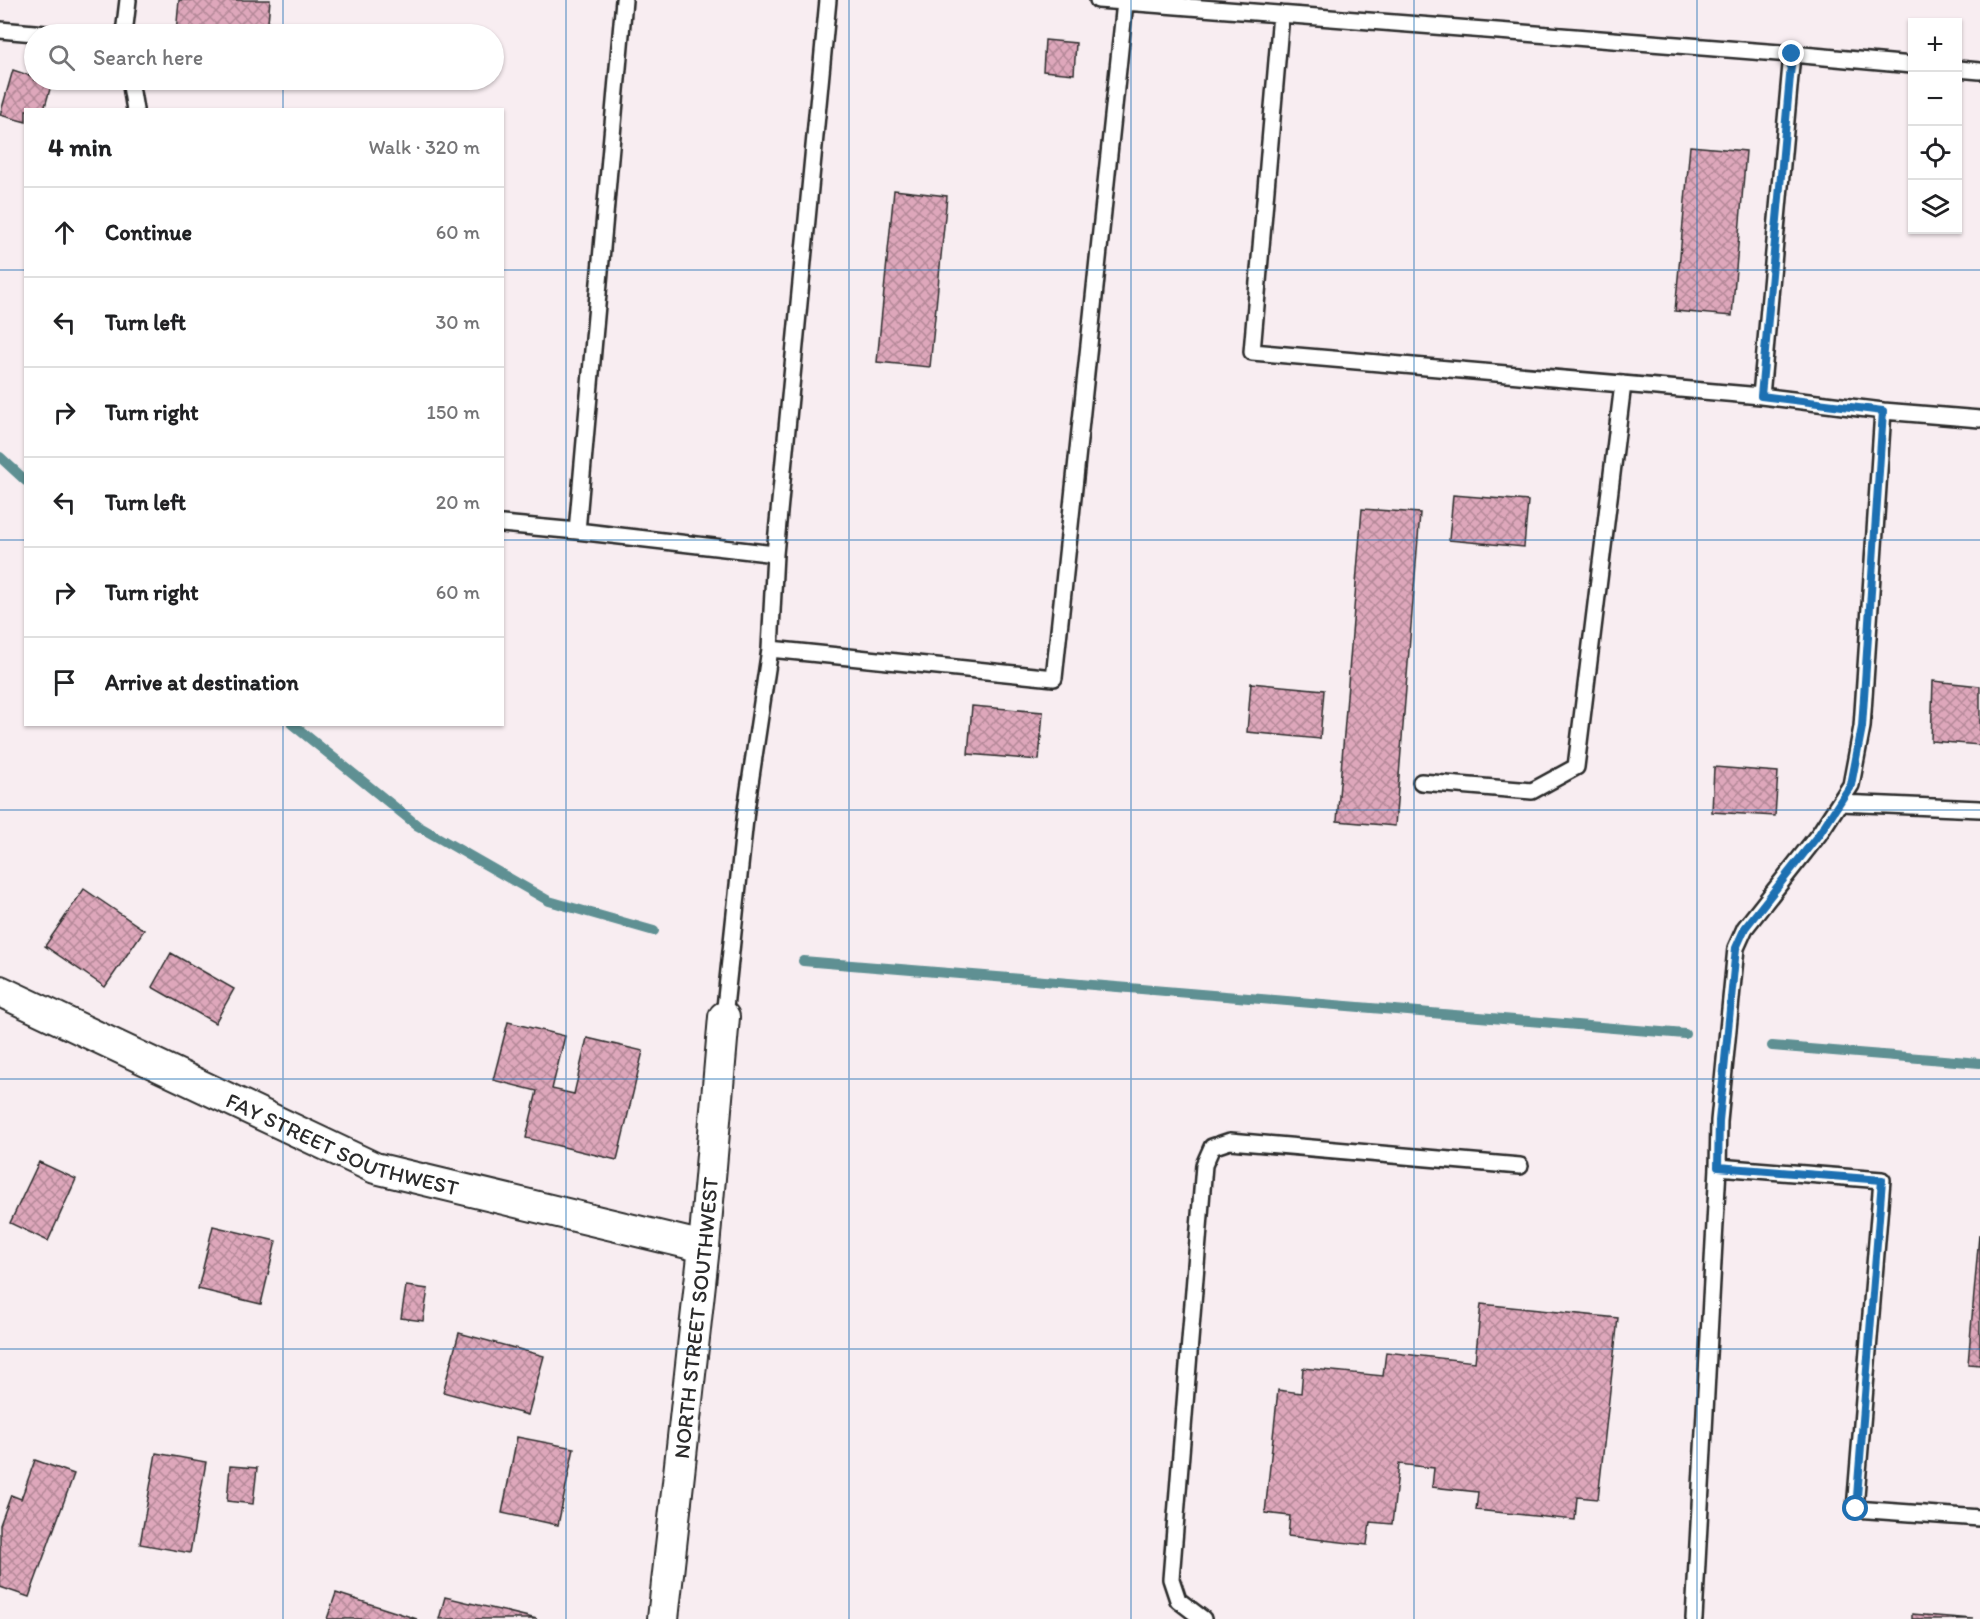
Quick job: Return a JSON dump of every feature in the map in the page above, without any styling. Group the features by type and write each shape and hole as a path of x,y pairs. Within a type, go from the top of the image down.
{"street":[{"name":"FAY STREET SOUTHWEST","path":"0,991 375,1168 704,1248"},
{"name":"NORTH STREET SOUTHWEST","path":"663,1619 704,1248 724,1017"}],"lane":[{"path":"125,24 128,0"},
{"path":"577,531 624,0"},
{"path":"724,1017 746,810 770,649 775,555 828,0"},
{"path":"1098,0 1908,65"},
{"path":"770,649 1054,678 1125,1"},
{"path":"1281,14 1252,352 1761,396 1883,411 1980,419"},
{"path":"0,30 24,32"},
{"path":"1761,396 1792,54"},
{"path":"1962,69 1980,71"},
{"path":"132,90 135,108"},
{"path":"1421,782 1532,791 1576,767 1623,384"},
{"path":"1694,1619 1719,1121 1736,948 1745,928 1819,834 1851,785 1862,727 1883,411"},
{"path":"504,524 775,555"},
{"path":"1840,803 1980,809"},
{"path":"1203,1619 1178,1600 1171,1578 1204,1166 1212,1147 1230,1141 1520,1166"},
{"path":"1718,1167 1882,1180 1856,1509 1980,1518"}],"building":[{"path":"179,0 270,0 268,24 177,24"},
{"path":"1045,40 1076,43 1074,74 1043,71"},
{"path":"13,70 24,74 24,90 50,90 45,108 24,108 24,121 0,115"},
{"path":"1690,146 1746,151 1732,316 1675,311"},
{"path":"894,190 947,196 930,367 877,362"},
{"path":"1453,495 1528,501 1524,547 1449,540"},
{"path":"1362,509 1420,513 1395,826 1337,821"},
{"path":"1933,681 1980,686 1980,745 1931,741"},
{"path":"1251,683 1324,690 1320,739 1247,732"},
{"path":"972,706 1043,712 1039,760 968,754"},
{"path":"1714,767 1778,772 1775,816 1712,812"},
{"path":"84,889 144,930 105,987 45,946"},
{"path":"171,953 234,989 215,1023 152,987"},
{"path":"508,1022 565,1036 552,1089 574,1094 587,1038 643,1051 617,1160 526,1138 537,1091 493,1080"},
{"path":"39,1162 76,1179 48,1241 10,1223"},
{"path":"213,1226 276,1241 261,1304 198,1289"},
{"path":"1980,1235 1980,1365 1968,1364"},
{"path":"406,1286 428,1289 423,1321 401,1318"},
{"path":"1481,1304 1618,1318 1598,1499 1577,1497 1575,1520 1476,1510 1478,1492 1432,1487 1434,1468 1399,1464 1392,1524 1370,1522 1367,1545 1288,1536 1290,1516 1265,1513 1278,1390 1301,1393 1303,1368 1383,1376 1386,1352 1475,1362"},
{"path":"459,1333 544,1356 528,1415 443,1392"},
{"path":"517,1437 574,1448 558,1525 502,1513"},
{"path":"156,1453 206,1462 190,1553 140,1544"},
{"path":"35,1460 74,1474 29,1597 0,1587 0,1525 11,1495 21,1499"},
{"path":"230,1466 257,1468 253,1504 227,1501"},
{"path":"336,1593 417,1619 327,1619"},
{"path":"445,1597 537,1619 439,1619"},
{"path":"1912,1614 1973,1619 1912,1619"}],"waterway":[{"path":"0,457 24,479"},
{"path":"294,726 418,826 549,901 654,931"},
{"path":"803,961 1685,1034"},
{"path":"1772,1046 1980,1063"}],"route":[{"path":"1792,54 1761,396 1883,411 1862,727 1851,785 1819,834 1745,928 1736,948 1719,1121 1718,1167 1882,1180 1856,1509"}]}
